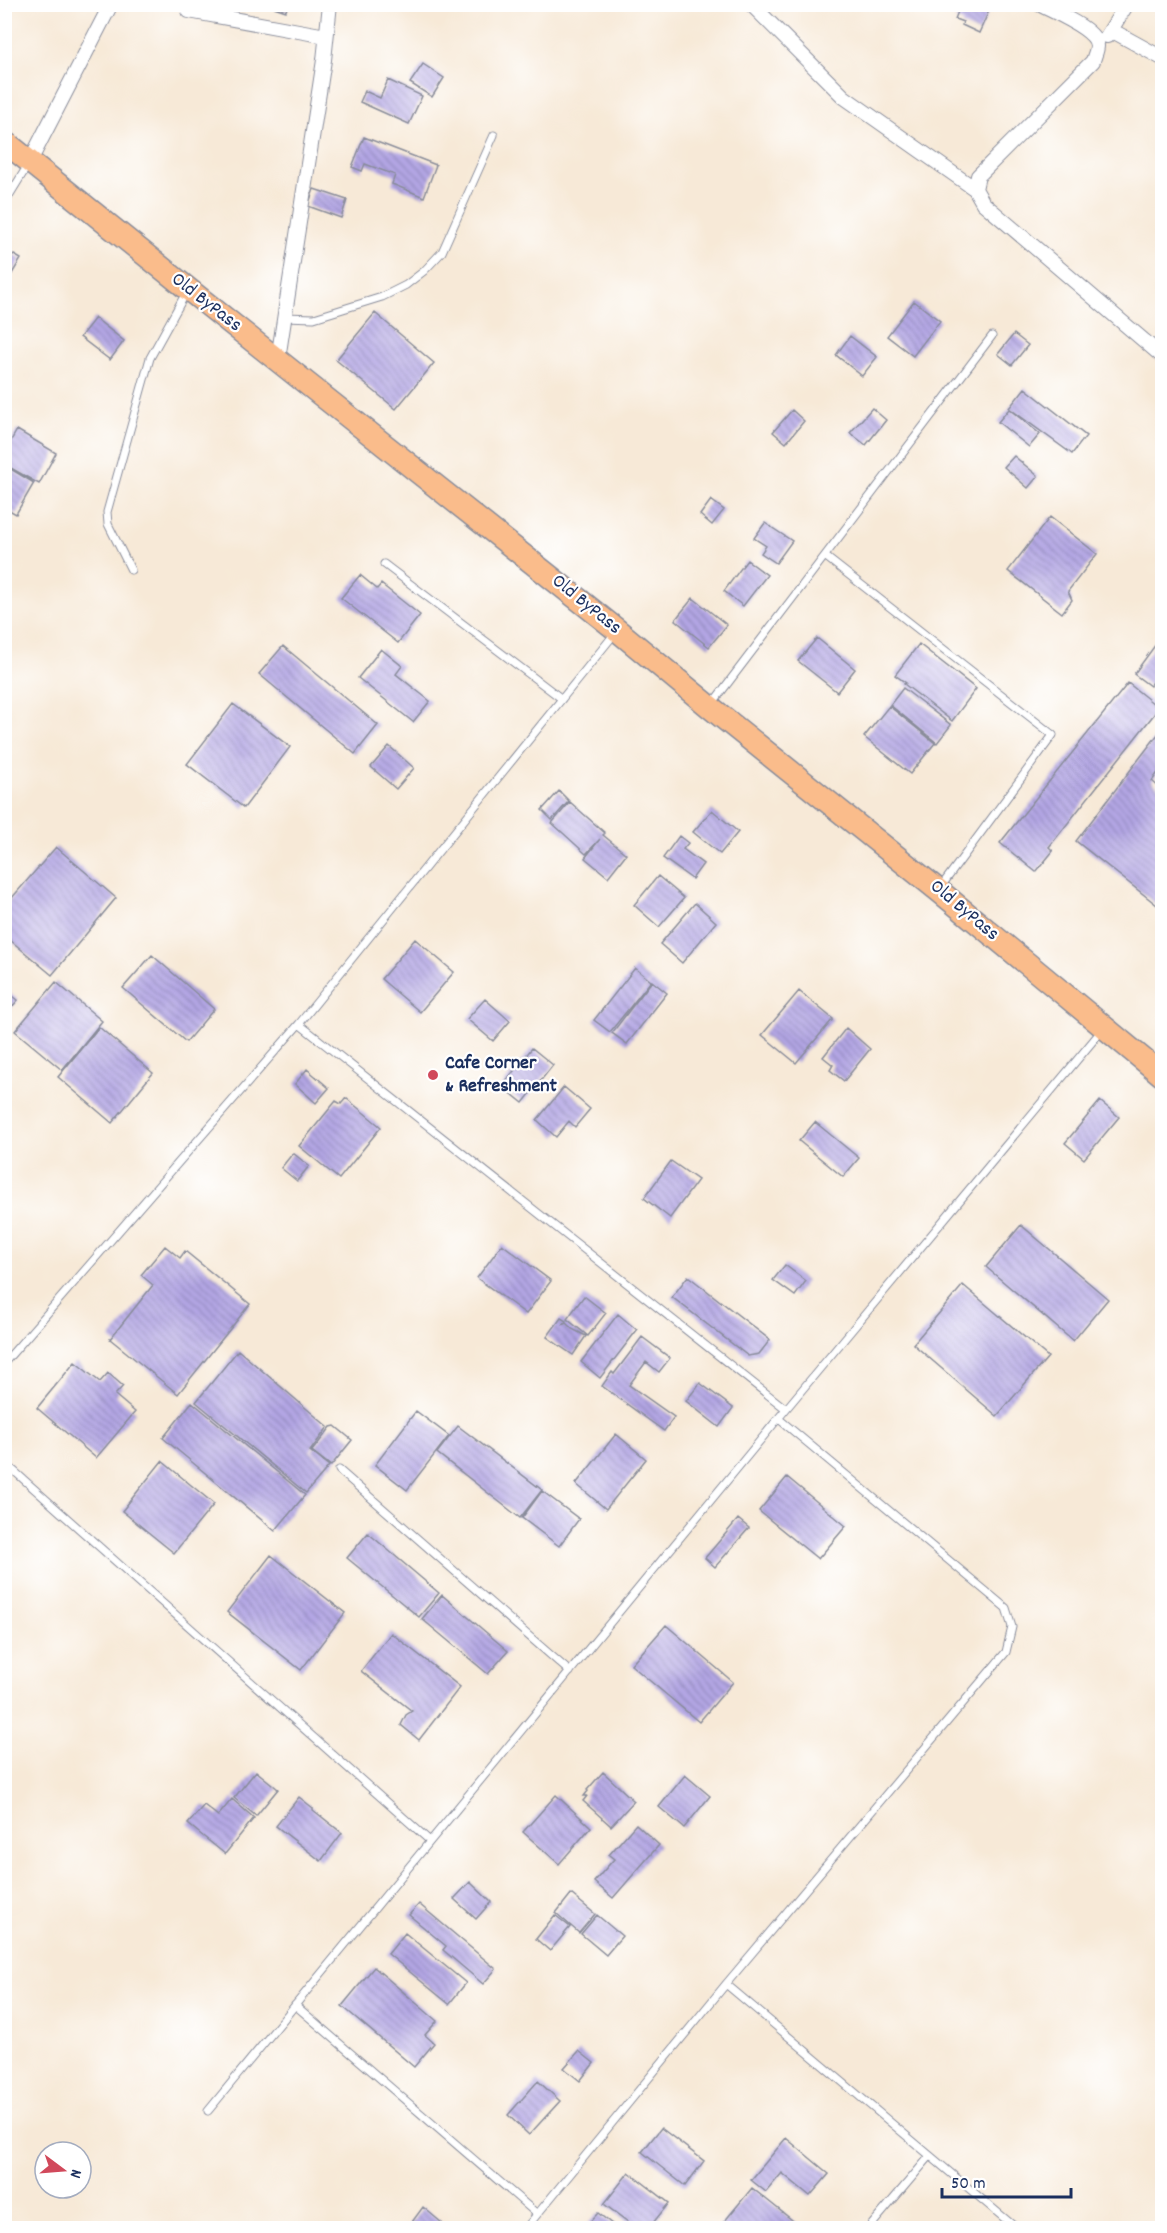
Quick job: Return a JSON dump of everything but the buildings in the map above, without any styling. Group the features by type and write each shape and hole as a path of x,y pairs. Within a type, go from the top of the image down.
{"main road":[{"name":"Old ByPass","path":"4,141 617,630 938,890 1162,1076"}],"street":[{"path":"30,161 111,4"},
{"path":"278,359 330,4"},
{"path":"752,4 844,97 975,189 982,203 1162,356"},
{"path":"1039,4 1083,28 1095,37 1097,46"},
{"path":"975,189 978,176 1093,61 1097,46 1111,30 1127,4"},
{"path":"189,11 326,36"},
{"path":"1111,30 1162,58"}],"lane":[{"path":"285,317 314,318 382,297 406,285 424,271 442,252 494,135"},
{"path":"4,204 30,161"},
{"path":"131,570 108,524 110,494 150,358 188,289"},
{"path":"710,707 992,336"},
{"path":"826,557 1053,735 938,890"},
{"path":"384,564 562,699"},
{"path":"4,1363 299,1024 617,630"},
{"path":"299,1024 786,1409"},
{"path":"208,2111 1103,1028"},
{"path":"526,2229 726,1984 1006,1652 1012,1628 1006,1608 779,1419"},
{"path":"4,1462 430,1841"},
{"path":"339,1470 570,1672"},
{"path":"726,1984 1016,2229"},
{"path":"296,2005 537,2214"},
{"path":"869,2229 930,2156"}],"place":[{"name":"Cafe Corner & Refreshment","path":"433,1075"}]}
